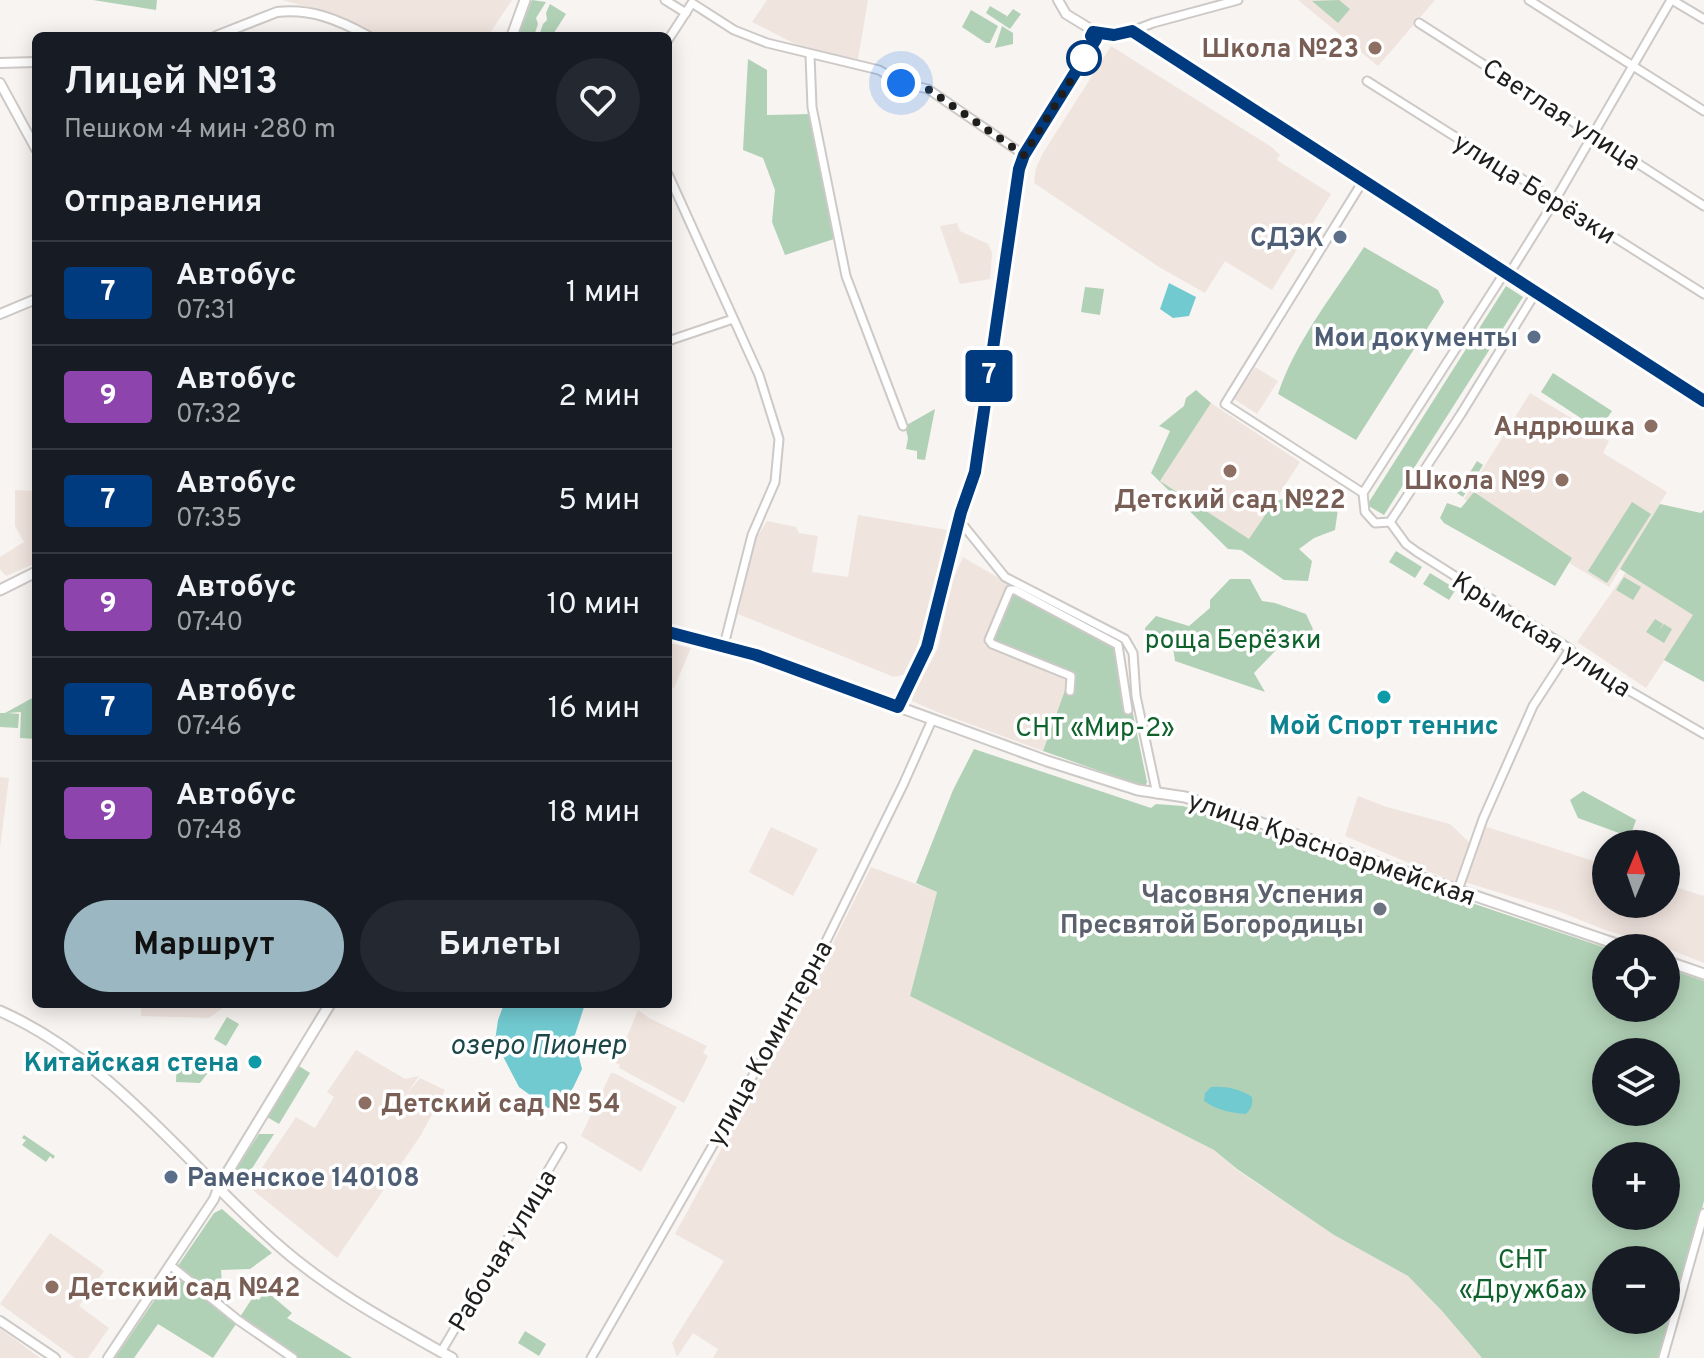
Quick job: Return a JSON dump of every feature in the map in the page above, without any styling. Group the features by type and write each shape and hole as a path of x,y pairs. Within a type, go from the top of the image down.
{"main road":[{"path":"513,32 525,0"},
{"path":"0,590 32,574"},
{"name":"улица Красноармейская","path":"672,633 724,645 1047,761 1138,790 1185,797 1592,936"},
{"path":"1680,966 1704,974"},
{"path":"218,1188 328,1008"},
{"path":"0,1011 43,1032 81,1058 115,1087 274,1242 327,1283 452,1358"}],"street":[{"path":"665,0 686,13"},
{"path":"1058,0 1066,14 1096,35 1132,31 1238,0"},
{"path":"1529,0 1704,111"},
{"path":"1536,292 1390,522 1375,523 1365,512 1363,493 1554,202 1672,0 1704,19"},
{"path":"672,34 692,3 734,30 767,43 879,70 901,83 928,89 1024,155"},
{"path":"226,32 277,12 288,11 323,15 359,32"},
{"name":"Светлая улица","path":"1419,23 1704,206"},
{"path":"1132,31 1703,397"},
{"path":"898,707 927,647 959,520 975,472 1019,169 1024,155 1096,35"},
{"path":"810,55 812,107 846,276 903,426"},
{"path":"0,63 32,62"},
{"name":"улица Берёзки","path":"1367,81 1704,294"},
{"path":"0,83 32,142"},
{"path":"1363,181 1225,404 1363,493"},
{"path":"672,183 768,401 779,439 775,482 752,535 724,645"},
{"path":"0,314 32,301"},
{"path":"672,340 733,319"},
{"path":"959,520 1005,577 1125,639 1133,653 1136,696 1157,794"},
{"name":"Крымская улица","path":"1390,522 1406,544 1570,649 1578,661 1704,734"},
{"path":"1070,691 1071,676 992,644 989,640 1010,590 1118,645 1128,710"},
{"path":"1458,890 1483,819 1533,706 1570,649"},
{"name":"улица Коминтерна","path":"591,1358 803,988 932,720"},
{"name":"Рабочая улица","path":"441,1352 562,1147"},
{"path":"108,1358 214,1199 218,1188"},
{"path":"1663,1358 1704,1213"},
{"path":"170,1265 238,1320 293,1358"},
{"path":"0,1321 55,1358"}],"shaded area":[{"path":"282,0 512,0 491,32 370,32 338,15"},
{"path":"767,0 868,0 858,59 805,49 752,22"},
{"name":"Школа №23","path":"1298,0 1435,0 1378,66"},
{"path":"1111,46 1273,148 1280,155 1277,160 1331,194 1272,290 1225,261 1205,293 1159,267 1034,183 1043,153"},
{"path":"957,223 960,231 988,244 992,253 990,279 960,284 940,226"},
{"path":"1255,367 1278,381 1257,414 1234,399"},
{"name":"Школа №9","path":"1530,393 1609,441 1603,453 1667,492 1609,587 1464,499"},
{"name":"Детский сад №22","path":"1211,403 1300,462 1249,540 1160,481"},
{"path":"15,490 32,491 32,565 6,576 0,569 0,557 24,542 15,526"},
{"path":"858,515 947,530 925,636 906,674 894,677 738,614 755,540 767,521 796,527 799,533 818,536 812,572 848,577"},
{"path":"963,557 1009,584 986,641 1069,679 1043,751 912,701 938,648 952,581"},
{"path":"1626,572 1694,615 1646,688 1577,642"},
{"path":"672,644 691,648 672,687"},
{"path":"0,777 9,778 0,848"},
{"path":"1358,796 1450,824 1471,844 1456,883 1345,836"},
{"path":"1484,826 1592,861 1592,918 1680,918 1680,888 1704,896 1704,963 1680,954 1680,934 1619,934 1465,882"},
{"path":"771,827 818,849 793,896 749,872"},
{"path":"871,867 937,892 910,996 1214,1150 1237,1170 1334,1235 1408,1276 1482,1358 713,1358 718,1349 693,1333 677,1357 672,1343 724,1261 675,1234 825,959"},
{"path":"141,1008 223,1008 209,1018 141,1016"},
{"path":"638,1010 707,1046 703,1053 708,1056 684,1103 619,1068 620,1065 616,1063"},
{"path":"356,1050 405,1079 419,1076 405,1096 420,1078 445,1090 421,1135 337,1258 249,1187 296,1117 315,1128 334,1097 327,1092"},
{"path":"611,1073 677,1107 641,1172 581,1136"},
{"name":"Детский сад №42","path":"50,1233 104,1271 79,1306 109,1328 88,1358 75,1358 0,1304"},
{"path":"0,1329 13,1338 40,1358 0,1358"}],"green space":[{"path":"93,0 157,0 156,10"},
{"path":"532,0 546,2 536,18 535,32 520,32"},
{"path":"1339,0 1350,9 1338,23 1312,1"},
{"path":"550,4 566,14 555,32 540,32 547,20"},
{"path":"990,6 1006,18 1013,9 1021,14 1010,29 986,13"},
{"path":"971,10 998,26 990,43 962,27"},
{"path":"1002,26 1013,33 1013,44 995,48"},
{"path":"748,59 767,70 767,115 812,114 834,239 785,255 772,222 775,190 763,158 743,150"},
{"path":"1364,247 1438,290 1444,302 1356,440 1278,394 1305,336"},
{"path":"1506,286 1523,297 1384,515 1367,505"},
{"path":"1085,287 1104,289 1100,315 1081,312"},
{"path":"1553,373 1612,411 1599,430 1541,392"},
{"name":"роща Берёзки","path":"1196,390 1211,403 1160,481 1249,539 1274,502 1308,490 1338,509 1335,530 1314,538 1299,549 1312,561 1308,581 1284,580 1241,550 1228,549 1151,473 1170,431 1159,426 1184,406 1186,398"},
{"path":"935,409 925,460 917,459 917,451 906,449 908,438 905,426"},
{"path":"1477,461 1483,465 1463,497 1457,493"},
{"path":"1474,492 1572,558 1555,586 1444,523 1440,518 1447,503 1461,508"},
{"path":"1632,502 1651,514 1607,583 1588,571"},
{"path":"1660,504 1701,513 1704,510 1704,682 1664,660 1693,615 1620,569"},
{"path":"1396,551 1422,567 1415,578 1389,562"},
{"path":"1430,573 1456,589 1449,600 1423,584"},
{"path":"1624,577 1641,587 1633,600 1616,590"},
{"name":"роща Берёзки","path":"1230,579 1250,579 1262,601 1306,614 1313,629 1303,644 1277,649 1254,673 1265,692 1175,661 1173,647 1148,647 1145,628 1156,616 1189,626 1210,608 1210,600"},
{"name":"СНТ «Мир-2»","path":"1009,584 1118,641 1147,782 1145,787 1043,751 1069,679 987,646 986,641"},
{"path":"1655,619 1663,624 1659,630 1664,624 1672,629 1664,643 1646,632"},
{"path":"32,698 32,739 20,738 21,712 8,713 19,714 18,728 0,727 0,713"},
{"name":"СНТ «Дружба»","path":"974,749 1151,808 1156,804 1183,806 1592,943 1592,1022 1680,1022 1680,973 1704,981 1704,1201 1680,1285 1680,1246 1592,1246 1592,1334 1666,1334 1659,1358 1482,1358 1408,1276 1334,1235 1214,1150 910,996 937,892 916,883 953,790"},
{"path":"1583,791 1636,820 1632,830 1611,830 1578,818 1570,800"},
{"path":"227,1017 239,1024 226,1046 214,1039"},
{"path":"177,1056 220,1057 200,1083 176,1082"},
{"path":"299,1066 310,1073 279,1124 267,1117"},
{"path":"259,1134 274,1134 242,1184 233,1174"},
{"path":"24,1135 55,1156 53,1159 50,1156 46,1162 22,1145 26,1140 22,1138"},
{"path":"222,1209 272,1253 250,1269 221,1270 223,1296 218,1303 238,1320 253,1297 259,1300 265,1290 292,1313 287,1318 352,1358 293,1358 238,1321 213,1358 158,1324 134,1358 115,1358 214,1213"},
{"path":"525,1331 546,1344 539,1356 518,1343"}],"water":[{"path":"1169,283 1196,297 1189,316 1173,318 1160,309"},
{"name":"озеро Пионер","path":"502,1008 584,1008 574,1038 582,1069 559,1106 548,1108 519,1087 495,1041"},
{"path":"1211,1087 1248,1094 1252,1097 1250,1109 1246,1114 1240,1114 1209,1104 1204,1101 1205,1093"}],"bus line":[{"name":"7","path":"672,633 756,655 898,707 927,647 961,512 975,472 1019,169 1024,155 1096,39 1091,36 1093,32 1114,35 1132,31 1704,401"}],"place":[{"name":"Школа №23","path":"1375,48"},
{"name":"СДЭК","path":"1340,237"},
{"name":"Мои документы","path":"1534,337"},
{"name":"Андрюшка","path":"1651,426"},
{"name":"Детский сад №22","path":"1230,471"},
{"name":"Школа №9","path":"1562,480"},
{"name":"Мой Спорт теннис","path":"1384,697"},
{"name":"Часовня Успения Пресвятой Богородицы","path":"1380,909"},
{"name":"Китайская стена","path":"255,1062"},
{"name":"Детский сад № 54","path":"365,1103"},
{"name":"Раменское 140108","path":"171,1177"},
{"name":"Детский сад №42","path":"52,1287"}],"route":[{"path":"901,83 928,89 1024,155 1086,56 1084,58"}]}
